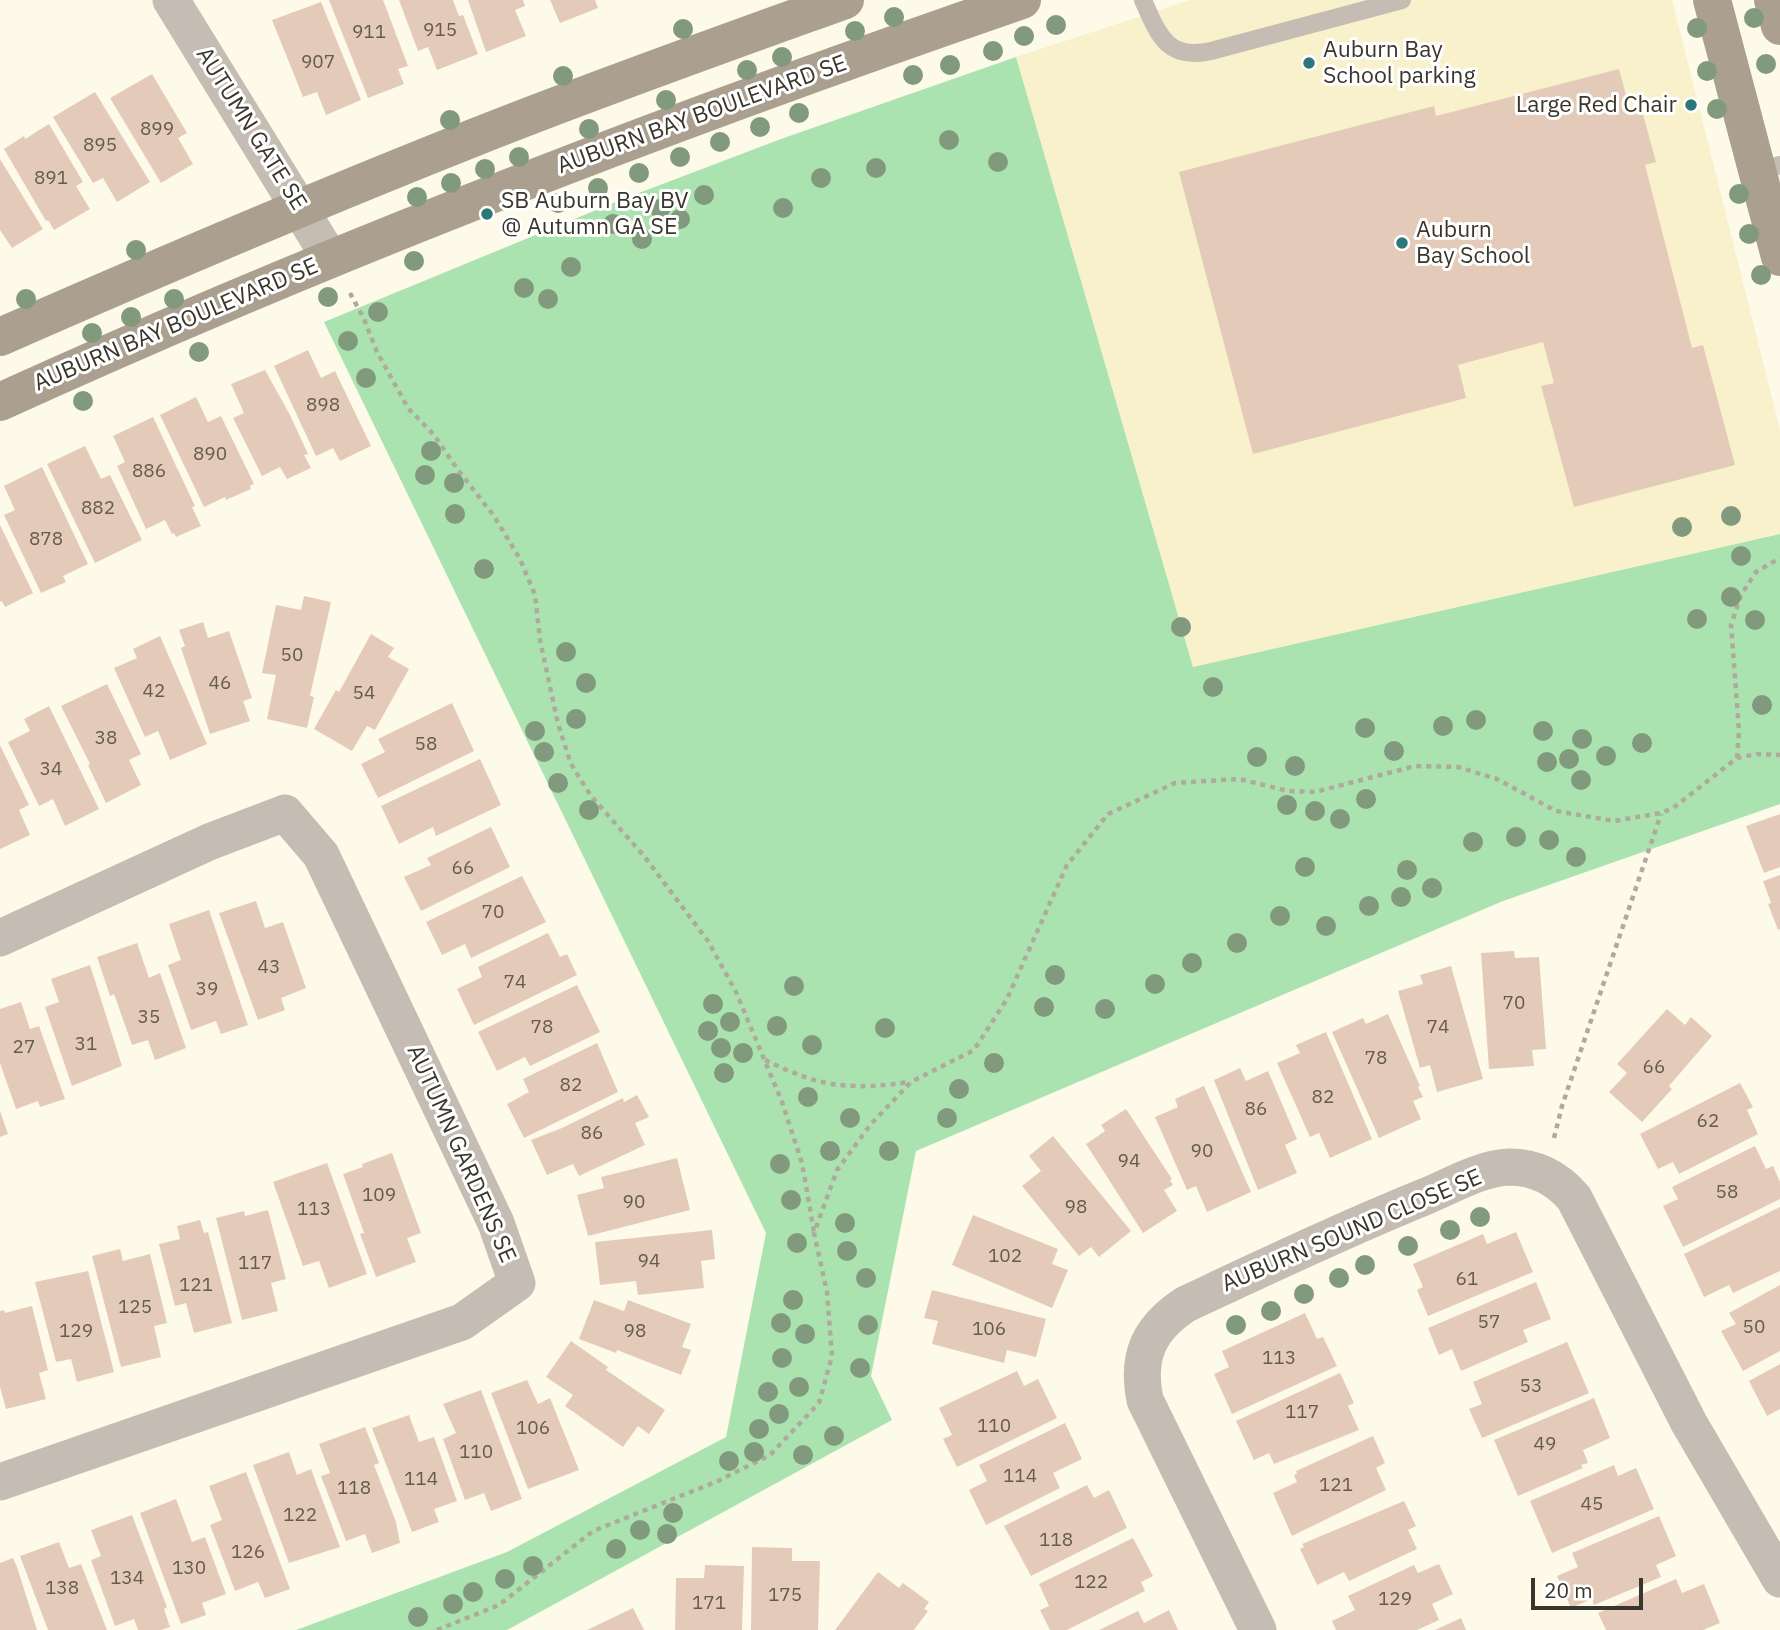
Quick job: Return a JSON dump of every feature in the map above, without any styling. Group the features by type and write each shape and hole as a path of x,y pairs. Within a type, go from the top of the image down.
{"street":[{"name":"AUTUMN GATE SE","path":"171,0 330,258"},
{"path":"0,337 299,208 590,93 845,0"},
{"name":"AUBURN BAY BOULEVARD SE","path":"0,402 330,258 582,158 1022,0"},
{"path":"1712,0 1768,169 1780,257"},
{"path":"1773,0 1780,26"},
{"name":"AUTUMN GARDENS SE","path":"0,939 209,842 285,813 321,855 496,1223 517,1283 462,1322 0,1482"},
{"name":"AUBURN SOUND CLOSE SE","path":"1258,1630 1145,1399 1143,1360 1156,1329 1169,1315 1186,1304 1348,1228 1480,1174 1506,1167 1520,1167 1546,1174 1566,1189 1581,1208 1689,1423 1780,1579"}],"lane":[{"path":"1143,0 1163,41 1177,50 1194,54 1402,0"}],"path":[{"path":"330,258 408,408 434,435 494,516 520,559 534,595 540,640 558,724 571,764 591,796 644,856 708,941 736,992 782,1102 802,1163 827,1292 832,1356 819,1403 770,1455 718,1481 593,1531 499,1605 437,1630"},
{"path":"1737,758 1739,731 1731,625 1741,595 1756,572 1780,558"},
{"path":"764,1060 812,1080 876,1087 911,1082 974,1050 1007,999 1067,865 1108,814 1175,783 1239,779 1288,791 1315,792 1415,766 1458,767 1497,779 1556,811 1614,821 1661,813 1673,808 1737,758 1757,754 1780,755"},
{"path":"1546,1174 1562,1106 1661,813"},
{"path":"814,1233 837,1170 871,1124 911,1082"}],"shaded area":[{"name":"Auburn Bay School","path":"1190,0 1672,0 1780,430 1780,534 1193,667 1016,57"}],"green space":[{"path":"1016,57 1193,667 1780,534 1780,804 1503,901 916,1151 871,1376 892,1420 507,1630 296,1630 507,1552 726,1437 766,1233 324,322 623,199 781,139"}],"building":[{"path":"329,0 383,0 408,66 398,69 404,84 368,98"},
{"path":"399,0 453,0 459,16 463,15 478,54 437,70 428,47 418,51"},
{"path":"468,0 523,0 525,6 515,10 526,36 486,52"},
{"path":"550,0 595,0 598,8 560,23"},
{"path":"321,2 361,100 326,115 317,92 303,97 272,20"},
{"path":"1619,69 1630,110 1641,107 1656,162 1645,165 1692,348 1703,345 1735,465 1574,507 1541,386 1554,383 1543,342 1458,365 1466,398 1253,454 1179,172 1434,106 1436,116"},
{"path":"152,74 187,133 178,138 193,164 161,183 110,98"},
{"path":"95,92 150,182 117,202 103,178 93,183 53,117"},
{"path":"49,124 83,182 76,186 90,209 54,230 4,149"},
{"path":"0,159 43,229 12,248 0,230"},
{"path":"308,350 321,378 335,371 371,446 340,461 333,448 316,456 274,366"},
{"path":"265,370 290,415 308,454 304,455 311,468 287,479 280,467 262,476 233,418 244,413 231,384"},
{"path":"196,397 208,422 221,416 254,484 250,486 251,489 204,507 160,415"},
{"path":"153,417 195,506 192,507 201,526 176,537 165,520 146,529 117,466 125,462 113,436"},
{"path":"85,446 101,479 110,475 142,540 95,563 47,464"},
{"path":"42,467 88,564 63,576 66,582 41,593 4,515 15,510 4,486"},
{"path":"0,525 33,593 5,607 2,601 0,602"},
{"path":"304,596 331,602 310,696 314,697 307,728 267,719 276,675 262,673 276,605 301,610"},
{"path":"203,622 208,638 229,631 252,698 243,701 250,721 210,734 181,648 185,646 179,630"},
{"path":"371,634 394,648 388,657 409,669 375,730 367,726 352,751 314,729 336,690 339,692"},
{"path":"160,636 207,744 170,760 158,731 145,737 114,668 137,658 133,649"},
{"path":"107,684 141,754 129,760 141,785 106,803 61,706"},
{"path":"452,703 474,751 378,798 361,764 385,752 378,739"},
{"path":"49,706 99,809 65,826 53,799 39,806 8,742 30,731 24,719"},
{"path":"0,745 29,805 19,810 30,835 0,849"},
{"path":"480,759 501,805 436,836 433,827 399,844 381,806"},
{"path":"1780,814 1780,867 1764,873 1746,826"},
{"path":"491,827 510,867 421,911 404,877 431,865 427,858"},
{"path":"1780,875 1780,929 1778,930 1763,881"},
{"path":"522,876 546,922 471,958 465,944 442,955 426,922"},
{"path":"256,901 265,928 283,922 306,988 281,998 285,1010 258,1020 219,913"},
{"path":"209,910 248,1025 221,1034 216,1021 191,1030 168,965 181,960 169,924"},
{"path":"548,933 560,957 567,954 577,975 474,1025 457,989 482,977 478,967"},
{"path":"137,943 149,978 160,973 186,1048 155,1060 148,1040 132,1045 114,994 110,996 97,957"},
{"path":"1514,951 1515,958 1539,957 1546,1049 1532,1050 1534,1066 1489,1069 1481,953"},
{"path":"90,965 122,1066 72,1086 45,1007 59,1002 51,979"},
{"path":"1451,966 1483,1079 1437,1092 1430,1065 1420,1068 1398,991 1423,984 1420,975"},
{"path":"577,985 600,1032 530,1066 525,1057 497,1071 478,1032"},
{"path":"21,1002 30,1029 39,1026 65,1099 40,1107 38,1101 16,1109 0,1063 0,1009"},
{"path":"1667,1009 1685,1025 1691,1017 1712,1036 1669,1086 1672,1089 1642,1122 1609,1092 1627,1073 1617,1064"},
{"path":"1388,1014 1423,1097 1413,1101 1421,1119 1379,1138 1332,1032 1363,1018 1366,1024"},
{"path":"1326,1032 1372,1139 1330,1158 1319,1133 1310,1137 1277,1063 1300,1053 1296,1045"},
{"path":"597,1043 618,1092 524,1138 507,1104 529,1092 523,1079"},
{"path":"1240,1068 1246,1081 1268,1071 1297,1139 1285,1145 1297,1173 1258,1190 1214,1080"},
{"path":"1740,1083 1753,1107 1747,1110 1758,1134 1679,1174 1673,1162 1658,1169 1640,1134"},
{"path":"1204,1086 1251,1192 1207,1212 1196,1186 1187,1190 1155,1117 1178,1107 1175,1099"},
{"path":"637,1095 649,1117 635,1123 645,1145 579,1176 573,1164 547,1175 531,1140 623,1098 624,1102"},
{"path":"1126,1109 1172,1179 1170,1180 1173,1185 1164,1190 1177,1211 1143,1233 1086,1144 1105,1131 1101,1125"},
{"path":"0,1111 8,1134 0,1137"},
{"path":"1053,1136 1131,1231 1099,1257 1091,1247 1079,1256 1022,1186 1041,1171 1029,1156"},
{"path":"1755,1146 1766,1169 1773,1166 1780,1182 1780,1199 1683,1247 1663,1206 1678,1199 1672,1187"},
{"path":"392,1153 421,1233 407,1238 416,1262 376,1277 360,1234 364,1233 343,1174"},
{"path":"677,1158 690,1210 588,1236 577,1195 604,1188 601,1177"},
{"path":"327,1163 367,1274 329,1288 319,1261 303,1266 273,1182"},
{"path":"1780,1207 1780,1271 1733,1293 1729,1285 1704,1297 1684,1254"},
{"path":"268,1210 286,1279 271,1283 278,1311 242,1320 216,1218 244,1211 245,1216"},
{"path":"973,1215 1058,1249 1052,1264 1068,1270 1052,1308 952,1265"},
{"path":"200,1220 204,1233 208,1232 232,1323 194,1333 186,1303 175,1306 159,1244 180,1239 177,1226"},
{"path":"712,1230 715,1259 701,1261 704,1288 638,1295 636,1281 600,1285 595,1242"},
{"path":"1516,1232 1533,1272 1428,1316 1417,1290 1423,1287 1413,1264 1483,1234 1487,1244"},
{"path":"120,1249 123,1261 150,1254 167,1323 154,1326 161,1357 121,1367 92,1256"},
{"path":"88,1271 114,1372 77,1382 71,1359 56,1362 35,1282"},
{"path":"1536,1282 1551,1319 1523,1330 1528,1342 1461,1371 1452,1349 1439,1355 1428,1328"},
{"path":"1780,1285 1780,1351 1743,1371 1721,1331 1736,1324 1729,1313"},
{"path":"932,1290 1046,1319 1036,1357 1007,1350 1004,1363 932,1344 938,1321 924,1318"},
{"path":"594,1300 624,1311 628,1300 691,1324 682,1347 691,1350 681,1375 617,1350 616,1353 579,1339"},
{"path":"32,1306 48,1370 39,1373 46,1399 6,1409 0,1387 0,1311 4,1310 5,1313"},
{"path":"1305,1313 1317,1339 1323,1337 1337,1366 1232,1414 1214,1374 1229,1367 1222,1351"},
{"path":"571,1341 608,1367 606,1370 665,1410 649,1434 638,1426 623,1447 565,1406 573,1395 546,1377"},
{"path":"1567,1342 1589,1393 1482,1438 1469,1409 1482,1404 1473,1382"},
{"path":"1780,1364 1780,1409 1767,1416 1749,1381"},
{"path":"1017,1371 1024,1386 1038,1379 1057,1418 957,1467 943,1439 952,1435 939,1408"},
{"path":"1340,1373 1354,1403 1348,1406 1359,1430 1274,1464 1269,1453 1254,1460 1236,1421"},
{"path":"527,1380 538,1404 550,1398 579,1470 528,1489 491,1393"},
{"path":"481,1390 522,1499 491,1511 484,1493 465,1500 443,1439 456,1433 443,1404"},
{"path":"1594,1398 1610,1438 1583,1450 1588,1463 1581,1465 1583,1468 1518,1496 1494,1440"},
{"path":"409,1415 419,1442 434,1437 457,1501 434,1509 439,1522 412,1532 372,1428"},
{"path":"1065,1423 1082,1459 1053,1473 1060,1488 986,1525 969,1490 987,1481 979,1465"},
{"path":"365,1427 379,1463 374,1465 396,1522 400,1543 372,1553 365,1534 346,1541 321,1476 330,1473 319,1444"},
{"path":"1373,1436 1385,1463 1376,1468 1386,1490 1292,1536 1273,1493 1297,1482 1294,1475 1297,1474 1296,1471"},
{"path":"289,1452 297,1475 311,1469 340,1547 289,1563 253,1465"},
{"path":"1614,1465 1618,1476 1636,1468 1654,1509 1552,1553 1530,1501"},
{"path":"246,1472 290,1589 265,1598 258,1582 235,1591 210,1525 222,1520 209,1486"},
{"path":"1087,1485 1094,1498 1109,1490 1127,1528 1031,1576 1004,1526"},
{"path":"176,1499 192,1542 205,1537 226,1594 202,1603 206,1615 181,1624 140,1513"},
{"path":"1404,1501 1416,1526 1408,1530 1417,1549 1349,1581 1344,1572 1317,1585 1300,1549 1304,1547 1302,1544"},
{"path":"132,1515 167,1607 164,1609 170,1627 161,1630 138,1630 134,1619 115,1626 91,1560 101,1556 91,1530"},
{"path":"1659,1516 1676,1556 1656,1565 1661,1577 1594,1605 1592,1599 1571,1608 1557,1576 1578,1567 1572,1553"},
{"path":"1133,1538 1153,1576 1141,1582 1145,1591 1067,1630 1050,1630 1040,1610 1049,1606 1039,1584"},
{"path":"59,1542 69,1568 81,1564 107,1630 48,1630 20,1556"},
{"path":"752,1547 792,1548 792,1561 820,1561 818,1630 751,1630"},
{"path":"13,1558 37,1630 0,1630 0,1563"},
{"path":"1439,1564 1453,1594 1432,1604 1439,1620 1417,1630 1336,1630 1332,1621 1355,1610 1348,1596 1414,1565 1418,1573"},
{"path":"705,1565 744,1566 742,1630 675,1630 676,1578 704,1578"},
{"path":"878,1572 899,1588 903,1583 929,1602 924,1609 928,1611 914,1630 835,1630"},
{"path":"1676,1579 1682,1593 1704,1584 1720,1623 1703,1630 1606,1630 1598,1613"},
{"path":"633,1608 644,1630 587,1630"},
{"path":"1169,1610 1178,1630 1099,1630 1138,1611 1144,1623"},
{"path":"1461,1618 1466,1630 1435,1630"}],"place":[{"name":"Auburn Bay School parking","path":"1309,63"},
{"name":"Large Red Chair","path":"1691,105"},
{"name":"SB Auburn Bay BV @ Autumn GA SE","path":"487,214"},
{"name":"Auburn Bay School","path":"1402,243"}]}
